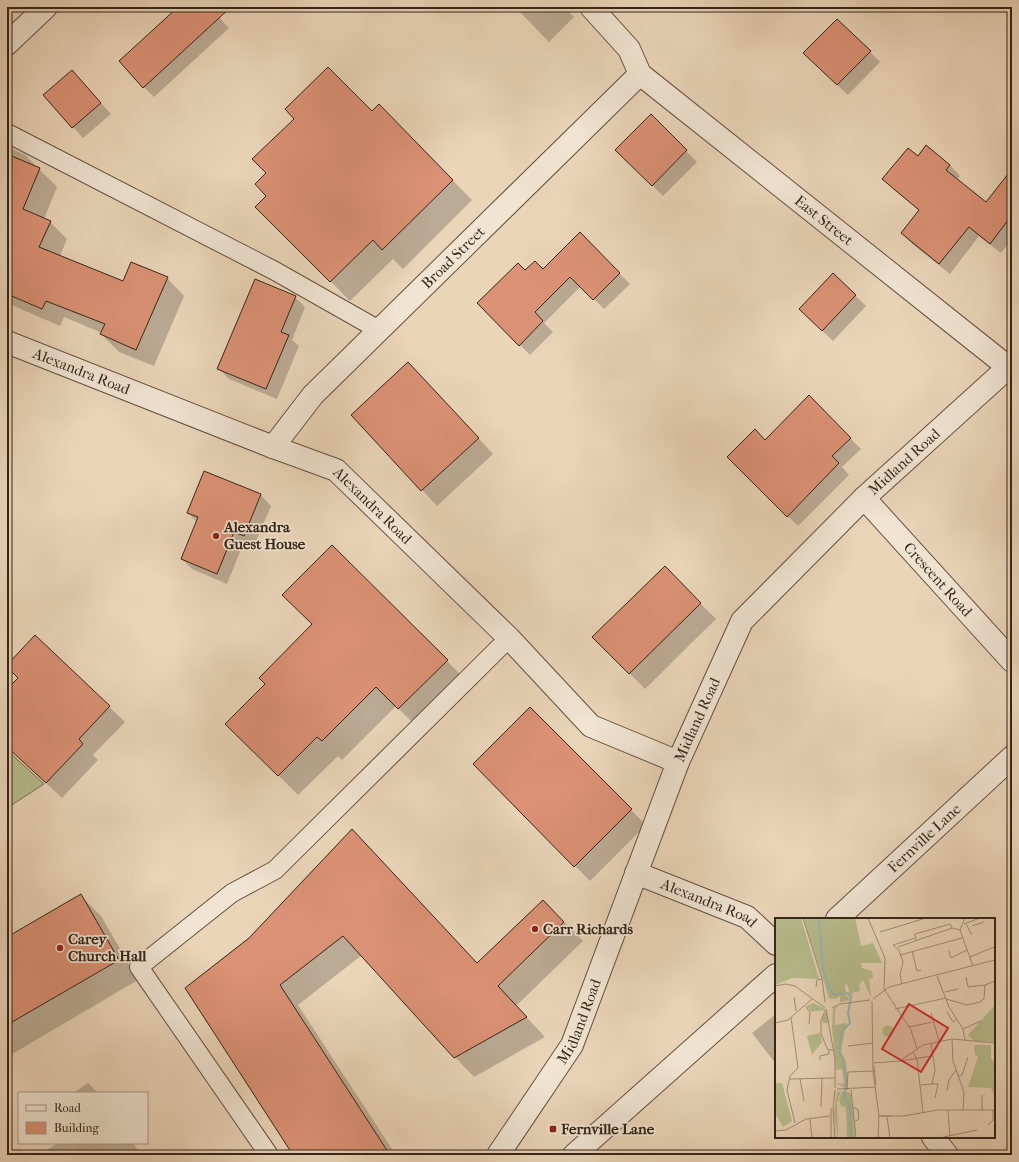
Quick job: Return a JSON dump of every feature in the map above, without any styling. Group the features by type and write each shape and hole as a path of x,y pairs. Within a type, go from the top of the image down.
{"street":[{"path":"7,44 46,7"},
{"path":"591,7 629,49 640,74"},
{"name":"Broad Street","path":"273,447 313,395 640,74"},
{"name":"East Street","path":"640,74 1010,365"},
{"name":"Alexandra Road","path":"7,342 273,447 336,470 509,638 591,726 678,762"},
{"name":"Midland Road","path":"498,1155 572,1045 678,762 742,621 864,498 1010,365"},
{"name":"Crescent Road","path":"864,498 1012,660"},
{"name":"Fernville Lane","path":"838,918 1012,757"},
{"name":"Alexandra Road","path":"636,873 748,917 775,943"},
{"path":"574,1155 775,976"},
{"path":"934,1138 948,1155"}],"lane":[{"path":"7,133 275,271 378,330"},
{"path":"269,1155 139,967 232,893 275,870 509,638"}],"green space":[{"path":"7,750 44,784 7,808"}],"building":[{"path":"178,7 231,7 143,88 119,61"},
{"path":"837,19 871,51 837,85 803,53"},
{"path":"328,67 372,111 379,104 453,180 382,250 373,240 330,282 255,207 266,196 255,184 266,173 252,159 294,119 285,109"},
{"path":"72,70 101,103 72,128 43,95"},
{"path":"651,114 687,150 652,186 615,150"},
{"path":"926,145 950,165 946,170 986,202 1012,169 1012,215 990,244 969,227 939,264 901,233 919,210 882,179 908,148 918,156"},
{"path":"7,154 40,168 23,209 51,221 39,247 123,281 131,262 168,277 136,350 100,334 105,324 46,301 42,309 7,294"},
{"path":"580,232 620,273 593,300 570,277 535,312 543,321 519,346 477,303 518,263 525,270 535,261 543,269"},
{"path":"833,273 856,295 822,331 799,309"},
{"path":"255,279 296,296 281,332 289,335 266,389 217,369"},
{"path":"408,362 479,438 421,491 351,415"},
{"path":"809,395 851,438 832,456 839,463 787,517 727,457 755,429 765,440"},
{"path":"204,471 261,494 244,536 234,532 217,574 181,559 198,517 187,513"},
{"path":"332,545 448,660 398,709 376,687 322,741 317,737 278,776 225,724 265,684 259,678 312,624 282,595"},
{"path":"665,566 701,603 629,674 592,637"},
{"path":"35,635 110,706 79,739 83,744 46,783 7,747 7,689 18,678 7,667 7,665"},
{"path":"530,707 632,809 574,867 473,764"},
{"path":"352,829 477,963 543,900 564,922 498,986 527,1017 454,1058 343,936 280,985 390,1155 293,1155 185,988 249,938"},
{"name":"Carey Church Hall","path":"81,894 119,960 7,1025 7,937"}],"place":[{"name":"Alexandra Guest House","path":"216,536"},
{"name":"Carr Richards","path":"535,929"},
{"name":"Carey Church Hall","path":"60,948"},
{"name":"Fernville Lane","path":"553,1129"}]}
